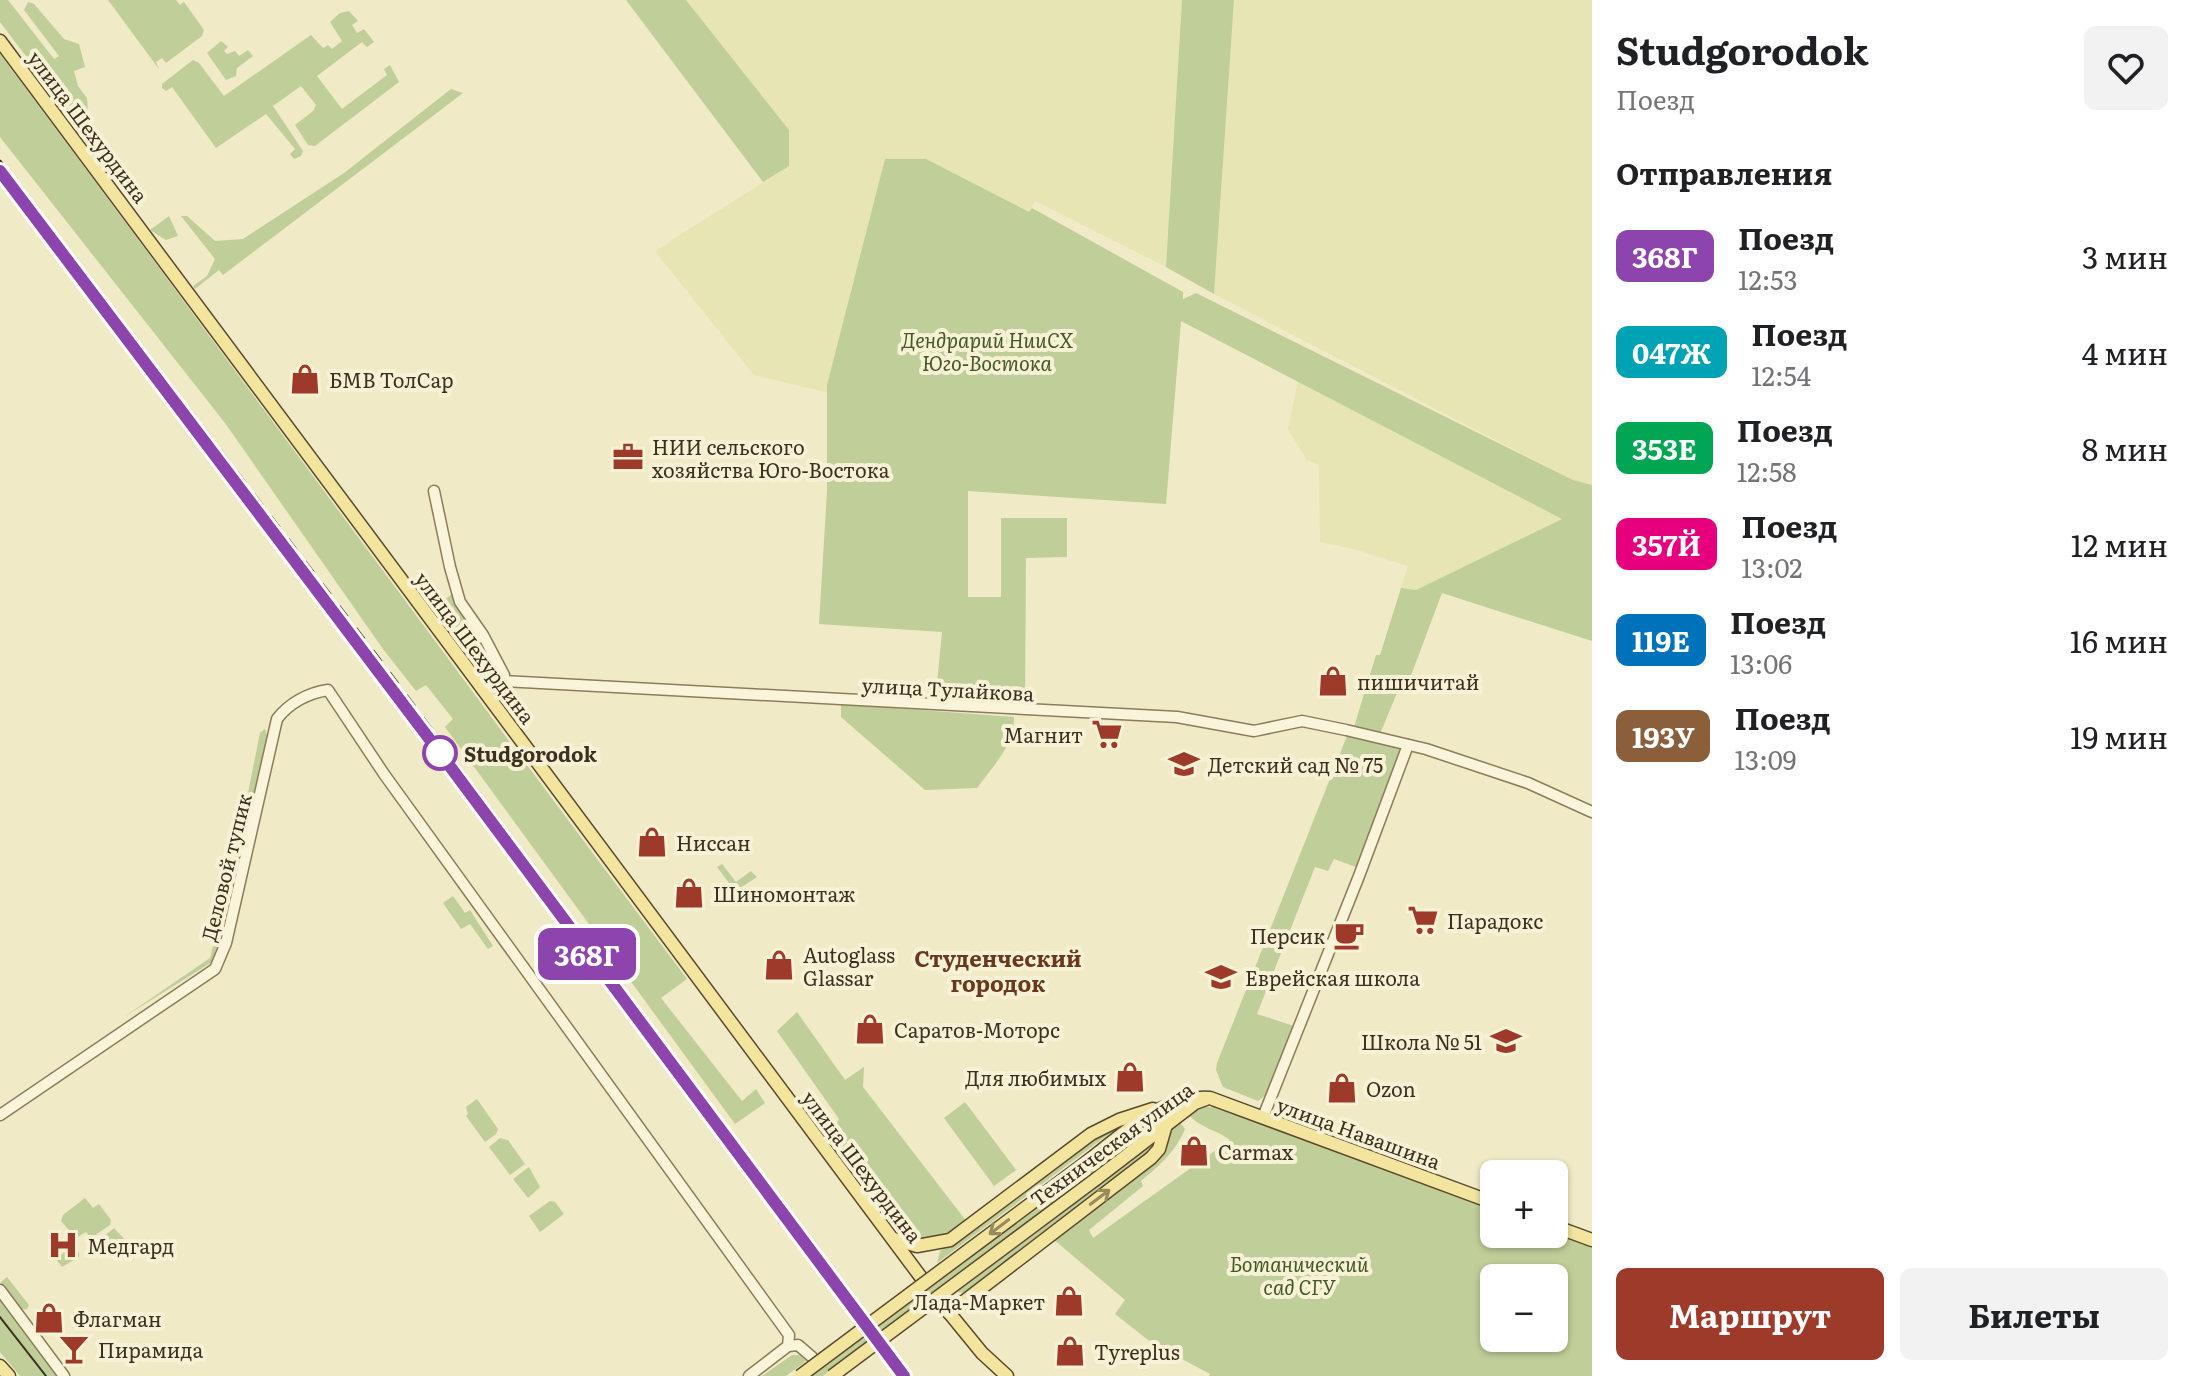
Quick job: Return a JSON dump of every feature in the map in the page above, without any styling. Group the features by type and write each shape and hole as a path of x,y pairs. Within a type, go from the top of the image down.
{"main road":[{"name":"улица Шехурдина","path":"0,41 920,1276"},
{"name":"Техническая улица","path":"800,1376 1162,1106 1189,1098 1210,1098"},
{"name":"улица Навашина","path":"1210,1098 1480,1198"},
{"name":"Техническая улица","path":"832,1376 1195,1103 1210,1098"},
{"path":"891,1237 917,1246 950,1240 1091,1134 1119,1120 1162,1106"},
{"path":"1007,1376 982,1353 946,1309 1151,1158 1159,1149 1169,1125"},
{"path":"1568,1231 1592,1240"},
{"path":"0,1366 9,1376"}],"street":[{"path":"434,491 457,592 504,675 504,681 485,693"},
{"name":"улица Тулайкова","path":"504,681 1177,717 1254,731 1302,721 1408,745 1542,787 1592,812"},
{"name":"Деловой тупик","path":"0,1115 215,969 226,943 257,818 277,719 293,703 328,690 384,774 789,1335 788,1346"},
{"path":"1263,1117 1408,745"},
{"path":"1162,1106 1171,1106 1175,1111 1169,1125"},
{"path":"0,1290 64,1376"},
{"path":"749,1376 788,1346 798,1345 812,1357"}],"green space":[{"path":"0,0 8,0 54,59 59,56 24,10 28,2 34,4 64,39 79,44 85,67 74,71 78,86 87,98 89,124 78,128 60,90 45,81 0,22"},
{"path":"108,0 176,0 180,5 184,2 204,30 202,36 166,63 162,58 156,62 159,69"},
{"path":"626,0 686,0 789,130 789,166 763,182"},
{"path":"686,0 1182,0 1166,267 1035,201 1005,261 830,393 754,375 655,251 789,166 789,130"},
{"path":"1182,0 1234,0 1214,294 1166,267"},
{"path":"1234,0 1592,0 1592,485 1573,480 1214,294"},
{"path":"349,11 358,21 352,25 357,33 364,29 374,42 367,47 362,42 317,76 342,109 387,75 384,69 390,65 399,82 315,146 308,145 295,125 316,105 301,86 273,106 303,151 301,156 294,159 290,154 295,149 266,114 216,148 172,87 166,91 162,88 162,84 193,60 199,63 224,96 311,35 323,48 328,45 332,49 342,41 330,22 340,13"},
{"path":"221,41 228,47 224,51 227,54 235,51 239,56 248,50 253,56 237,68 236,76 226,80 207,53"},
{"path":"0,54 687,979 661,998 742,1101 756,1089 765,1103 735,1124 445,727 453,719 426,685 416,691 383,649 225,423 0,137"},
{"path":"451,89 463,93 223,275 219,270 195,289 193,286 207,276 215,259 181,216 187,216 215,241 243,239 344,173"},
{"name":"Дендрарий НииСХ Юго-Востока","path":"885,159 926,159 1029,212 1032,208 1183,292 1183,299 1196,293 1573,480 1592,485 1592,641 1442,593 1410,678 1404,676 1380,734 1354,727 1401,588 1416,590 1562,519 1181,321 1166,504 968,491 968,597 1001,597 1001,518 1067,518 1067,557 1026,558 1025,706 935,704 942,632 819,624 827,491 827,385"},
{"path":"169,216 178,236 166,240 150,230"},
{"path":"1298,381 1562,519 1416,590 1401,588 1408,566 1320,542 1319,465 1307,460 1288,429"},
{"path":"454,592 479,631 498,673 495,676 484,676 433,610"},
{"path":"841,704 1014,717 1013,727 1002,755 977,788 925,790 841,717"},
{"path":"265,729 267,735 251,817 222,941 212,962 124,1017 210,958 235,858 260,733"},
{"path":"1347,736 1396,745 1401,753 1360,863 1356,867 1334,859 1328,871 1315,867 1257,1014 1294,1026 1266,1095 1258,1101 1223,1087 1216,1070 1217,1063"},
{"path":"722,864 736,882 751,871 757,877 737,890 717,867"},
{"path":"453,896 465,913 470,910 493,946 488,949 470,924 461,929 443,903"},
{"path":"797,1012 845,1080 864,1067 863,1087 967,1222 954,1232 932,1240 908,1235 830,1137 839,1119 777,1031"},
{"path":"477,1099 498,1129 485,1142 466,1116 466,1107"},
{"path":"965,1102 1016,1170 994,1186 944,1118"},
{"name":"Ботанический сад СГУ","path":"1204,1107 1218,1107 1480,1204 1480,1248 1568,1248 1568,1237 1592,1246 1592,1376 1209,1376 1152,1343 1115,1314 1125,1300 1052,1238 1163,1152 1173,1126 1179,1121 1185,1129 1172,1151 1141,1181 1143,1186 1089,1230 1093,1238 1230,1140 1188,1114"},
{"path":"1165,1112 1165,1119 823,1376 809,1376 1155,1115"},
{"path":"1118,1127 937,1263 940,1251 1092,1137"},
{"path":"500,1138 508,1140 525,1164 510,1175 489,1147"},
{"path":"1151,1146 1146,1156 966,1293 957,1292"},
{"path":"529,1167 540,1187 528,1198 513,1179"},
{"path":"85,1198 93,1208 99,1204 111,1220 110,1225 91,1238 86,1232 76,1238 61,1221 63,1215"},
{"path":"550,1201 555,1202 564,1214 540,1232 529,1216"},
{"path":"114,1228 127,1242 107,1257 103,1252 109,1248 102,1238"},
{"path":"73,1245 79,1257 62,1267 56,1259"},
{"path":"7,1277 29,1305 27,1309 19,1310 1,1286"},
{"path":"0,1295 61,1376 20,1376 0,1352"},
{"path":"792,1355 800,1355 806,1361 786,1376 762,1376"}],"tram line":[{"path":"0,1317 46,1376"}],"railway":[{"path":"0,160 383,663 867,1316"},
{"path":"52,247 793,1236"},
{"path":"889,1345 911,1376"}],"train":[{"name":"368Г","path":"0,171 440,753 610,986 904,1376"}],"place":[{"name":"БМВ ТолСар","path":"305,379"},
{"name":"НИИ сельского хозяйства Юго-Востока","path":"628,457"},
{"name":"пишичитай","path":"1333,681"},
{"name":"Магнит","path":"1107,734"},
{"name":"Studgorodok","path":"440,753"},
{"name":"Детский сад № 75","path":"1184,764"},
{"name":"Ниссан","path":"652,842"},
{"name":"Шиномонтаж","path":"689,893"},
{"name":"Парадокс","path":"1423,920"},
{"name":"Персик","path":"1349,935"},
{"name":"Autoglass Glassar","path":"779,965"},
{"name":"Еврейская школа","path":"1221,977"},
{"name":"Саратов-Моторс","path":"870,1029"},
{"name":"Школа № 51","path":"1506,1041"},
{"name":"Для любимых","path":"1130,1077"},
{"name":"Ozon","path":"1342,1088"},
{"name":"Carmax","path":"1194,1151"},
{"name":"Медгард","path":"63,1245"},
{"name":"Лада-Маркет","path":"1069,1301"},
{"name":"Флагман","path":"49,1318"},
{"name":"Пирамида","path":"74,1349"},
{"name":"Tyreplus","path":"1070,1351"}],"district":[{"name":"Студенческий городок","path":"998,970"}]}
